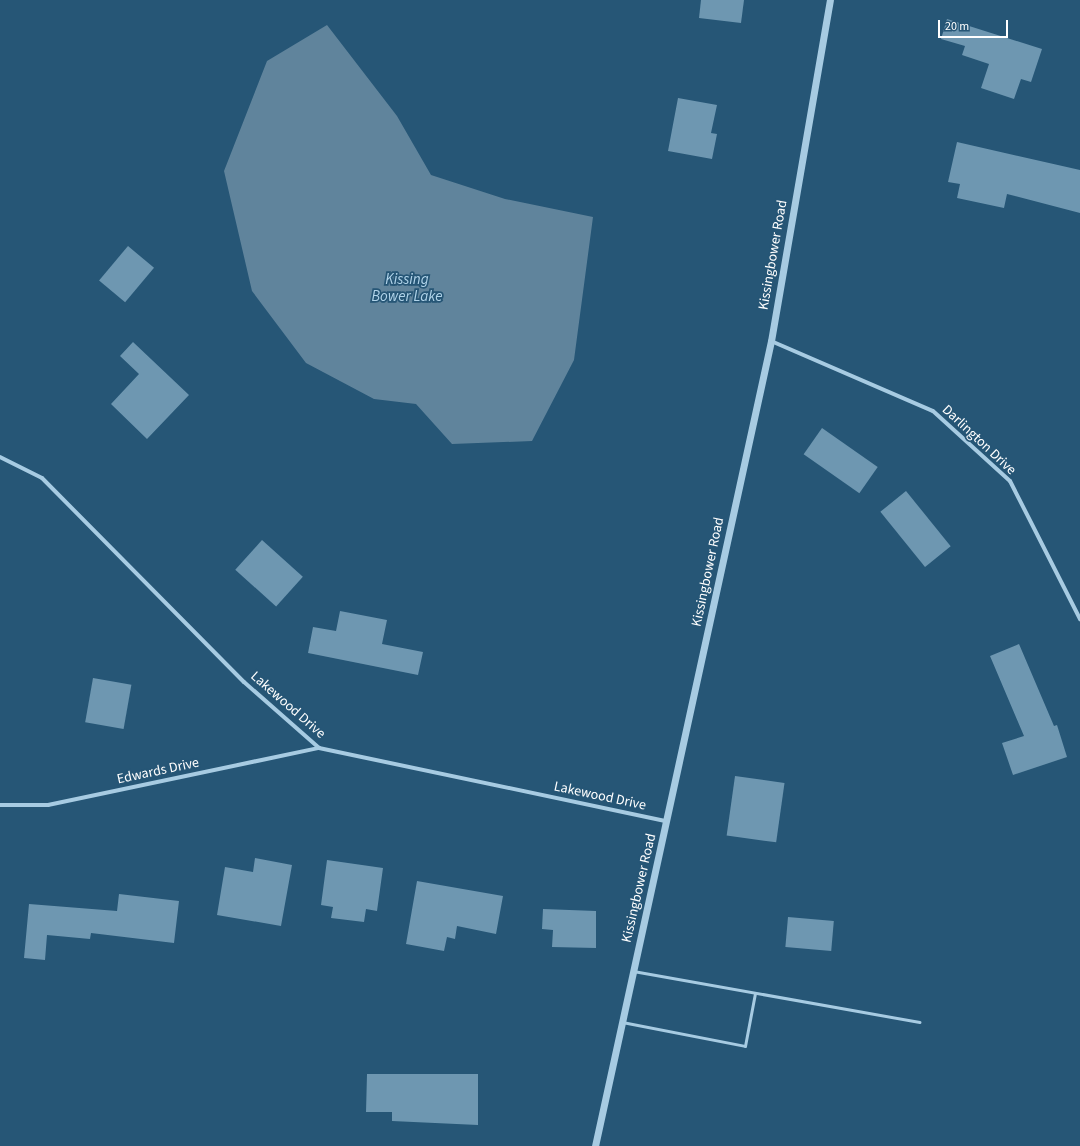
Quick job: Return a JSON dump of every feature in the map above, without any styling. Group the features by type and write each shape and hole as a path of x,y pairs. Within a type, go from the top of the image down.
{"street":[{"name":"Kissingbower Road","path":"595,1146 771,341 830,0"},
{"name":"Darlington Drive","path":"771,341 933,412 1010,481 1080,619"},
{"name":"Lakewood Drive","path":"0,457 42,478 244,682 319,748 667,822"},
{"name":"Edwards Drive","path":"0,805 48,805 319,748"}],"lane":[{"path":"633,972 919,1022"},
{"path":"622,1022 745,1046 755,993"}],"water":[{"name":"Kissing Bower Lake","path":"327,25 397,116 431,175 505,199 593,217 574,360 532,441 452,444 416,404 374,399 306,363 252,291 224,171 267,61"}],"building":[{"path":"701,0 744,0 741,23 699,18"},
{"path":"947,19 1042,49 1031,82 1021,79 1014,99 981,88 989,64 962,55 965,46 941,39"},
{"path":"678,98 717,105 711,133 717,134 712,159 668,151"},
{"path":"957,142 1080,170 1080,213 1007,194 1004,208 957,198 960,184 948,182"},
{"path":"128,246 154,268 125,302 99,280"},
{"path":"133,342 189,395 147,439 111,404 139,374 120,356"},
{"path":"822,428 878,467 859,493 804,454"},
{"path":"906,491 951,546 925,567 880,512"},
{"path":"262,540 303,577 276,607 235,570"},
{"path":"340,611 387,620 382,644 423,652 418,675 308,653 313,627 336,631"},
{"path":"1019,644 1054,726 1057,725 1067,757 1013,775 1002,743 1024,736 990,656"},
{"path":"93,678 131,685 124,729 85,722"},
{"path":"735,776 785,783 776,842 727,835"},
{"path":"255,858 292,865 281,926 217,915 225,867 253,872"},
{"path":"327,860 383,868 377,911 366,909 364,922 331,918 333,907 321,905"},
{"path":"417,881 503,896 496,934 457,926 455,939 447,937 444,951 406,944"},
{"path":"119,894 179,901 174,943 91,933 90,939 47,935 45,960 24,958 29,904 117,911"},
{"path":"543,909 596,911 596,948 552,947 553,930 542,929"},
{"path":"788,917 834,921 831,951 785,947"},
{"path":"367,1074 478,1074 478,1125 392,1121 392,1112 366,1112"}]}
